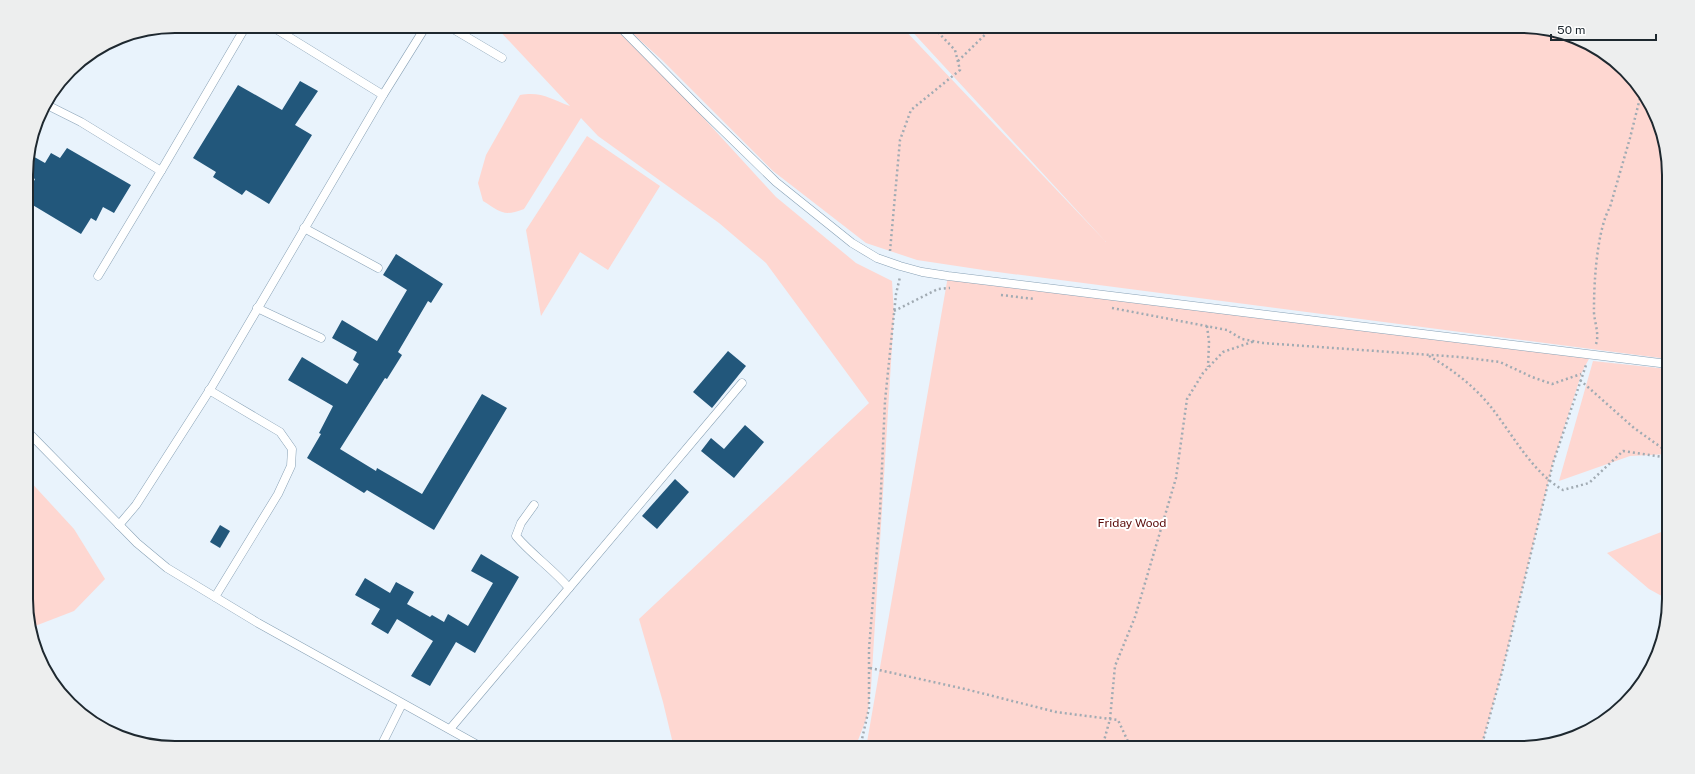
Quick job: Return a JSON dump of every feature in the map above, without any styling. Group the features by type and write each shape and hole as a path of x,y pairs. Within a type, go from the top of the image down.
{"lane":[{"path":"98,276 161,172 242,33"},
{"path":"282,33 383,95"},
{"path":"119,525 136,505 209,390 383,95 422,33"},
{"path":"460,33 502,58"},
{"path":"626,33 776,182 852,243 878,258 903,267 948,276 1662,363"},
{"path":"51,107 81,122 161,172"},
{"path":"304,228 378,268"},
{"path":"257,308 321,338"},
{"path":"450,730 742,383"},
{"path":"209,390 280,432 292,449 291,466 278,494 215,597"},
{"path":"33,437 119,525 167,568 402,704 470,741"},
{"path":"534,505 521,523 516,536 528,550 558,576 569,588"},
{"path":"384,741 402,704"}],"path":[{"path":"896,255 889,253 900,140 911,110 960,70 955,50 939,33"},
{"path":"957,61 987,33"},
{"path":"1483,741 1502,672 1549,482 1581,374 1597,342 1593,309 1597,262 1604,217 1610,207 1640,99"},
{"path":"862,741 869,708 869,649 880,511 885,401 897,288 903,267"},
{"path":"894,311 938,289 957,288"},
{"path":"999,295 1039,299"},
{"path":"1106,307 1227,330 1242,339 1255,341 1500,362 1532,377 1552,384 1581,374"},
{"path":"1207,326 1209,342 1208,368"},
{"path":"1104,741 1110,719 1115,666 1134,617 1176,478 1187,399 1208,368 1223,352 1255,341"},
{"path":"1429,356 1452,370 1490,406 1549,482 1564,490 1589,483 1623,451 1662,457"},
{"path":"1580,380 1634,428 1662,448"},
{"path":"870,668 965,689 1056,712 1118,720 1128,741"}],"green space":[{"path":"502,33 622,33 634,42 776,197 856,263 892,281 894,314 871,688 867,717 858,741 672,741 663,702 639,619 869,403 766,263 719,223 598,136 581,118 524,209 507,213 494,208 483,201 478,183 486,155 520,95 540,95 570,106"},
{"path":"632,33 908,33 1106,242 913,33 1530,33 1557,38 1575,44 1591,52 1607,62 1621,74 1633,88 1643,104 1651,120 1657,138 1662,165 1662,358 990,271 917,260 866,243 773,171 662,60"},
{"path":"587,136 660,186 608,270 580,252 541,316 526,230"},
{"name":"Friday Wood","path":"948,276 1591,355 1582,372 1553,463 1502,672 1483,741 867,741"},
{"path":"1593,361 1662,368 1662,454 1630,456 1559,481"},
{"path":"33,485 74,529 105,579 74,611 36,626 33,609"},
{"path":"1662,532 1662,596 1649,589 1607,553"}],"building":[{"path":"300,81 318,91 295,125 312,135 269,204 246,190 242,195 213,177 216,172 193,158 238,85 282,110"},
{"path":"67,148 131,185 114,213 103,207 96,221 91,218 81,234 33,205 33,183 35,179 33,178 34,157 45,163 51,153 60,158"},
{"path":"396,254 443,284 431,303 428,301 398,352 402,355 387,379 385,378 340,449 376,471 377,468 422,494 482,394 507,408 434,530 367,490 364,493 307,458 321,434 319,433 333,406 288,380 302,357 347,384 359,364 353,360 357,352 332,338 342,320 377,341 407,290 383,275"},
{"path":"728,351 746,366 712,408 693,392"},
{"path":"745,425 764,442 734,478 701,451 711,438 724,449"},
{"path":"675,479 689,492 657,529 642,516"},
{"path":"220,525 230,531 220,548 210,542"},
{"path":"481,554 519,577 475,653 456,642 430,686 411,676 433,641 397,619 388,634 371,624 380,609 355,595 365,578 390,593 396,582 414,592 407,604 430,617 432,615 444,622 448,614 468,626 493,583 471,571"}]}
